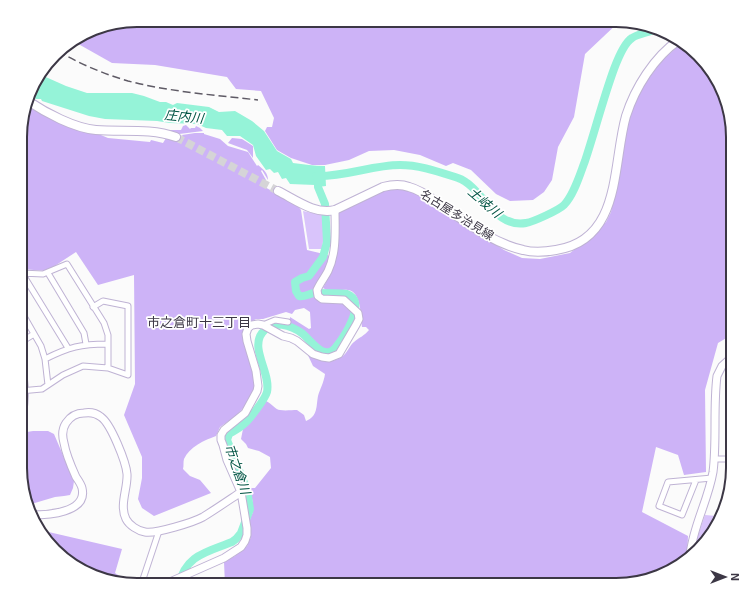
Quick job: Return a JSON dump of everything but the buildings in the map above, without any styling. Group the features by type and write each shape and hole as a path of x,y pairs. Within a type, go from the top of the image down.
{"main road":[{"name":"名古屋多治見線","path":"332,211 382,188 403,185 418,190 488,236 516,248 538,252 558,250 572,246 590,234 604,217 611,198 623,129 634,96 642,81 660,57 674,44"},
{"path":"33,104 51,114 90,129 150,131 176,137"},
{"path":"278,191 311,208 320,211 332,211"}],"street":[{"path":"178,578 224,558 241,547 247,535 241,492 227,460 221,435 224,430 245,413 255,397 258,386 256,370 246,342 248,328 252,325 263,325 283,336 297,341 313,354 322,358 329,358 339,354 356,325 358,313 352,306 344,300 328,300 322,299 318,296 317,290 329,270 334,252 335,239 332,211"},
{"path":"27,273 48,273 67,264 104,323 108,335 108,368"},
{"path":"48,273 84,333 86,344"},
{"path":"27,283 68,348"},
{"path":"27,390 42,389 63,375 83,366 108,368 128,375 128,306 103,300 93,307"},
{"path":"263,325 275,320 288,322"},
{"path":"27,322 41,346 45,359 48,385"},
{"path":"27,338 34,334"},
{"path":"45,359 68,348 86,344 107,344"},
{"path":"691,548 693,535 708,494 712,478 717,376 722,366 726,362"},
{"path":"37,514 74,508 80,501 82,487 65,451 62,435 64,426 68,420 74,415 84,413 94,414 102,418 109,426 125,463 127,484 124,512 126,520 138,530 146,533 159,531 203,517 241,492"},
{"path":"714,459 726,459"},
{"path":"696,480 682,515 659,506 668,482 712,478"},
{"path":"143,578 159,531"},
{"path":"187,574 187,578"}],"shaded area":[{"path":"137,27 614,27 585,54 574,117 558,147 552,180 544,192 533,200 510,201 496,194 471,170 453,163 446,166 420,155 394,150 369,151 349,160 325,165 312,165 291,158 277,150 265,131 267,127 272,127 274,118 261,91 236,89 227,77 155,65 112,63 79,44 88,38 102,33 123,28"},
{"path":"677,46 699,65 718,95 724,116 726,137 726,338 718,343 705,390 706,472 684,475 678,455 656,447 642,512 688,536 687,552 665,567 658,570 630,577 616,578 225,578 224,562 235,556 247,546 251,537 249,521 253,512 253,504 250,488 255,488 271,468 270,457 259,451 248,448 241,439 243,429 266,401 278,410 297,410 304,415 306,421 313,417 316,411 318,396 325,374 313,366 306,351 329,361 339,359 353,343 369,330 366,327 362,327 360,305 356,295 352,291 330,291 323,288 332,271 336,255 338,215 340,212 382,190 400,188 410,190 504,250 522,258 540,259 570,253 592,236 606,222 611,212 628,119 636,99 648,79 662,61"},
{"path":"32,106 108,138 150,142 151,140 163,143 166,138 180,143 183,137 182,135 204,133 220,139 228,146 248,152 257,166 258,165 262,168 267,175 268,180 262,170 261,171 266,180 263,186 297,205 301,210 307,250 328,255 330,259 318,300 323,303 342,302 352,310 344,334 337,344 328,351 312,342 307,336 290,323 290,317 309,329 311,328 310,312 304,308 295,310 292,314 286,312 263,319 256,319 245,327 255,385 251,396 236,416 220,427 216,436 193,448 186,455 184,460 183,469 190,476 200,480 211,493 154,516 142,508 138,499 142,478 142,457 124,415 135,384 134,275 98,285 76,252 47,271 27,269 27,137"},
{"path":"186,125 190,129 195,128 196,126 203,131 179,134 169,130 181,130 183,126"},
{"path":"232,138 242,139 253,146 253,158 247,150 228,143"},
{"path":"303,211 322,215 324,234 322,249 309,249"},
{"path":"48,431 54,434 74,481 70,495 55,497 33,503 27,475 27,432"},
{"path":"705,515 715,516 699,540 696,541"},
{"path":"48,532 122,549 115,573 120,576 88,567 65,551"}],"water":[{"name":"庄内川","path":"45,77 87,93 132,93 173,105 177,103 209,107 219,112 235,111 252,121 264,131 277,151 291,159 293,163 325,166 326,186 318,187 315,185 290,184 286,178 282,179 278,172 274,173 270,169 266,170 256,156 253,145 240,136 227,136 222,130 206,128 197,124 105,119 89,116 42,101 41,99 34,98 35,95"}],"waterway":[{"name":"土岐川","path":"316,176 337,175 379,167 407,165 437,171 458,178 467,183 497,214 505,220 515,223 526,223 540,218 557,210 568,201 574,190 585,161 617,61 629,40 648,32"},
{"name":"市之倉川","path":"181,578 186,567 198,556 236,539 241,533 250,509 247,490 227,440 229,434 241,427 250,418 267,392 266,377 258,346 262,333 271,326 288,326 303,334 314,346 323,352 332,351 349,328 355,311 353,298 347,294 314,293 299,296 296,291 295,282 309,276 323,257 327,242 325,204 318,187 318,177"}],"tunnel":[{"path":"176,137 278,191"}],"railway":[{"path":"64,54 110,75 144,85 177,91 258,100"}],"district":[{"name":"市之倉町十三丁目","path":"199,322"}]}
